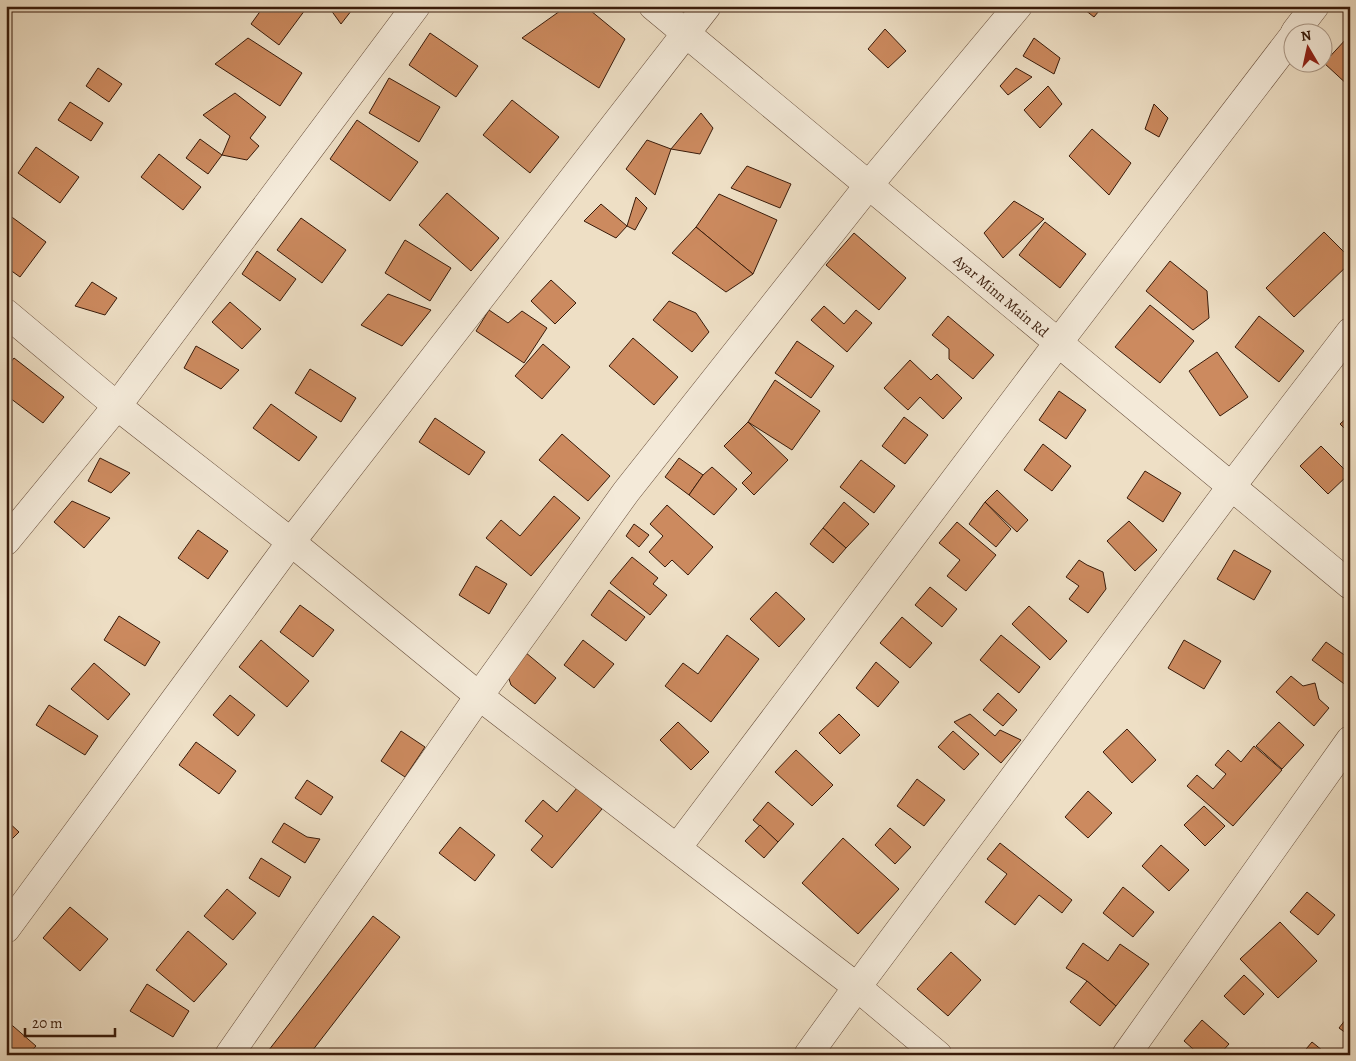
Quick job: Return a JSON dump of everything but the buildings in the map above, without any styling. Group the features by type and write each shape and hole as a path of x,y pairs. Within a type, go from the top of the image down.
{"street":[{"path":"6,541 117,406 416,6"},
{"name":"Ayar Minn Main Rd","path":"653,6 1350,585"},
{"path":"6,929 291,542 707,6"},
{"path":"229,1055 479,696 626,492 868,186 1018,6"},
{"path":"1303,22 1315,6"},
{"path":"677,848 1284,47"},
{"path":"6,313 117,406 291,542 479,696 857,987 938,1055"},
{"path":"808,1055 1231,487 1350,332"},
{"path":"1126,1055 1350,740"}]}
